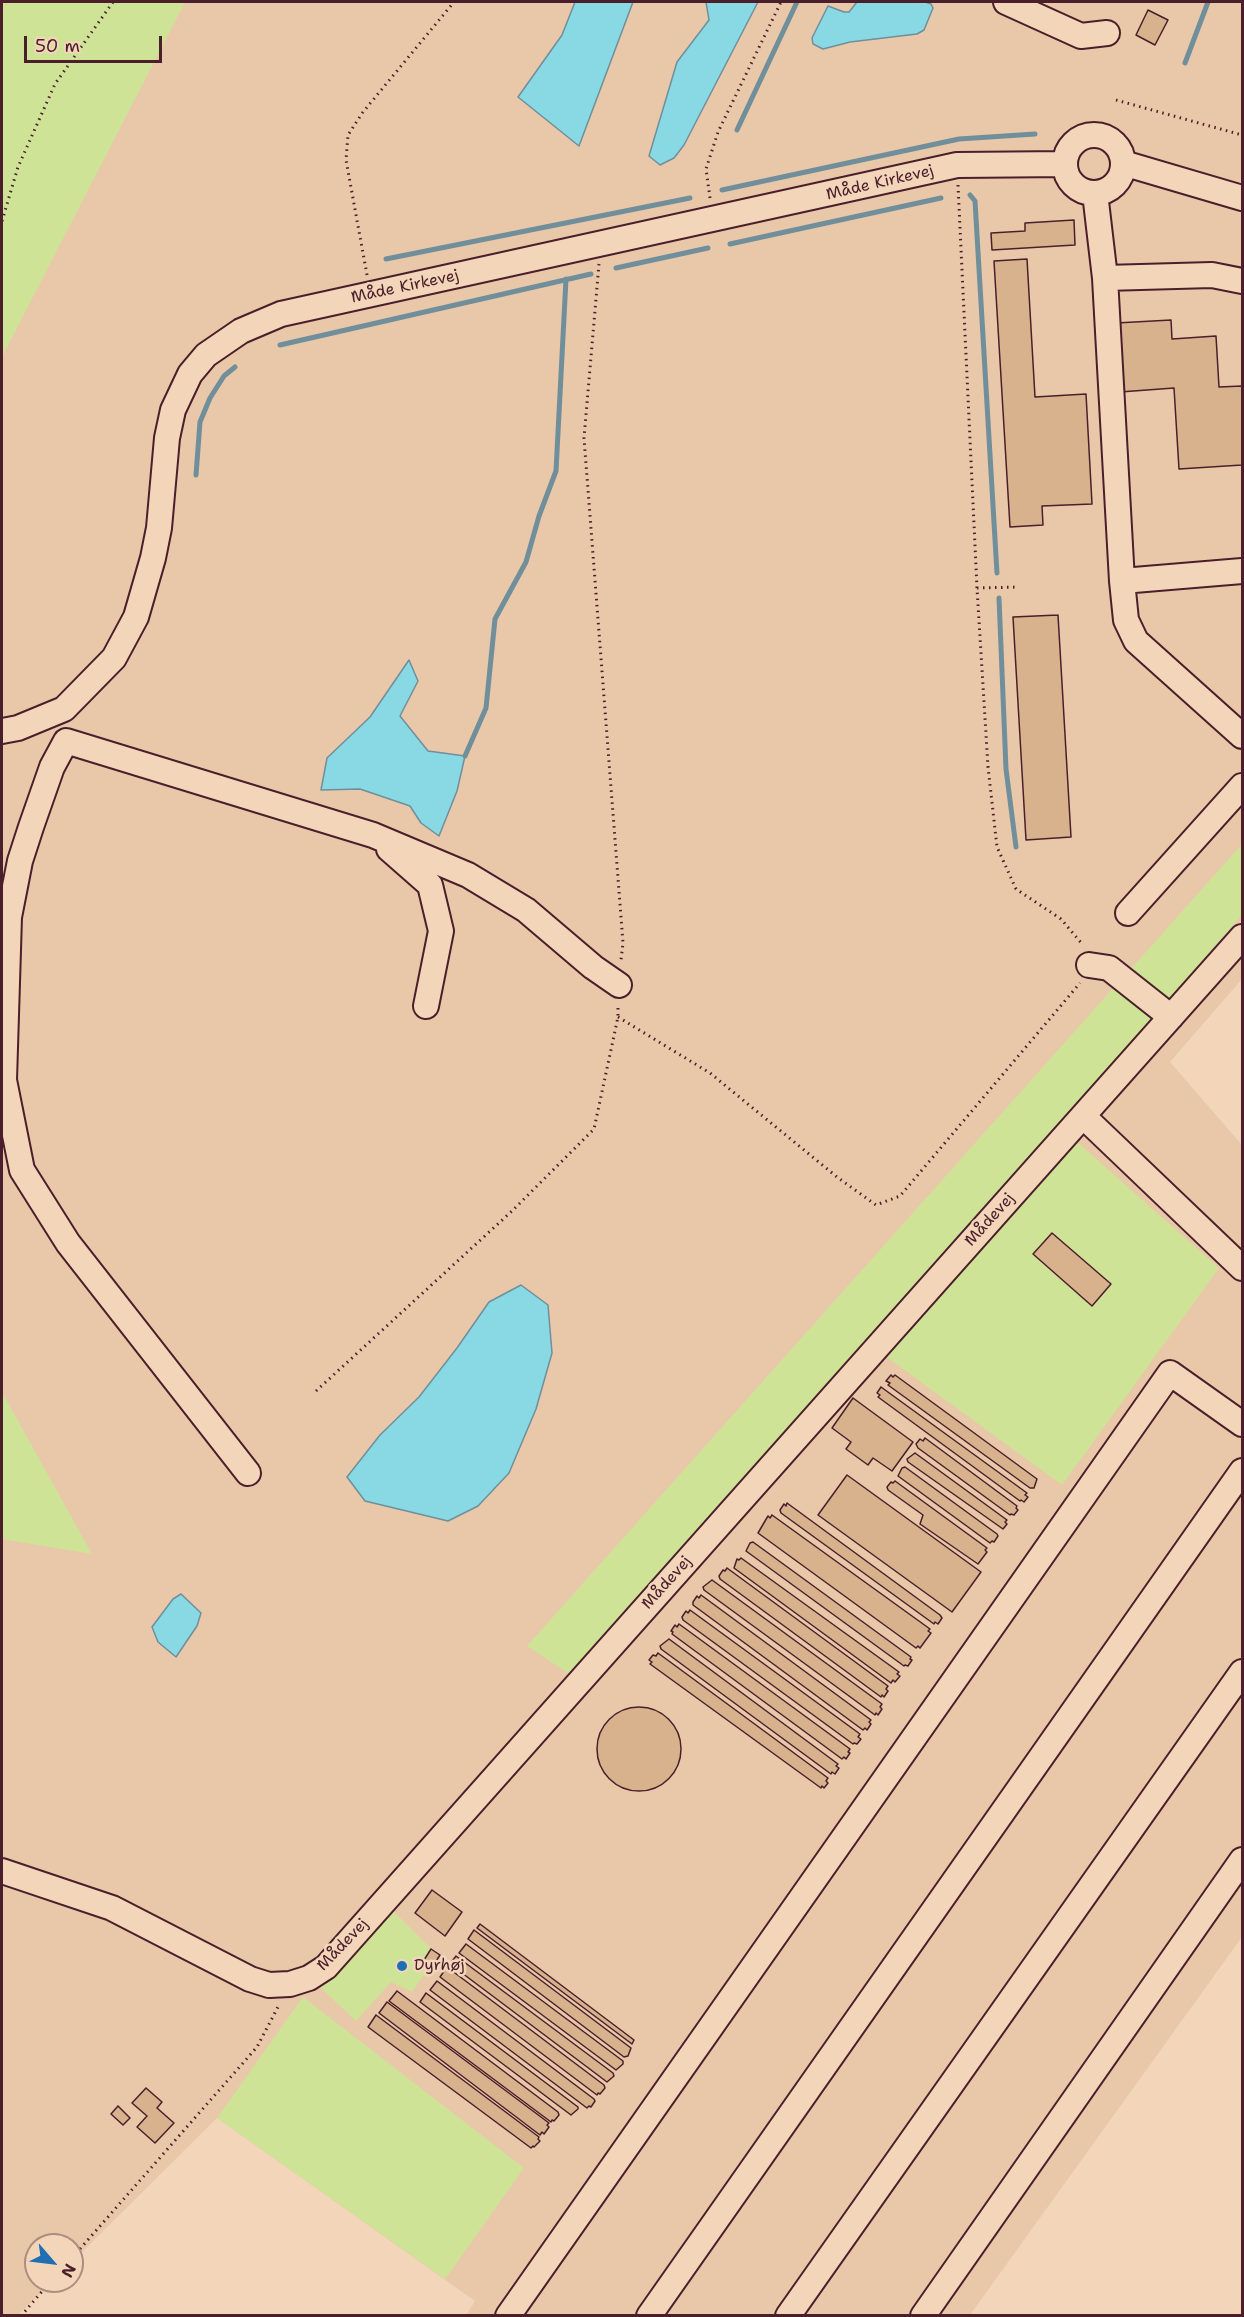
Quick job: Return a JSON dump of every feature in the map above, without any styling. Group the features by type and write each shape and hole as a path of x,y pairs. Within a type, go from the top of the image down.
{"street":[{"path":"1006,2 1082,36 1107,33"},
{"path":"1089,135 1099,135 1116,145 1123,163 1121,174 1115,184 1095,193 1086,192 1071,181 1065,164 1072,145 1089,135"},
{"path":"1123,163 1242,198"},
{"name":"Måde Kirkevej","path":"2,731 18,728 64,709 114,658 136,617 147,587 159,528 167,438 180,392 190,374 206,355 241,332 281,314 957,165 1065,164"},
{"path":"1095,193 1105,278 1126,620 1136,641 1242,736"},
{"path":"1105,278 1212,275 1242,281"},
{"path":"1122,581 1242,571"},
{"path":"64,709 59,724 66,741"},
{"path":"66,741 373,836 468,875 526,910 619,985"},
{"path":"66,741 52,767 31,827 20,861 9,917 4,1080 22,1170 68,1243 248,1473"},
{"path":"1128,913 1242,786"},
{"path":"373,836 430,885 441,931 426,1006"},
{"name":"Mådevej","path":"2,1871 112,1908 250,1979 269,1985 290,1984 309,1978 326,1967 1242,937"},
{"path":"1089,965 1109,968 1171,1017"},
{"path":"1083,1116 1242,1268"},
{"path":"508,2316 1170,1373 1242,1424"},
{"path":"649,2316 1242,1471"},
{"path":"789,2316 1242,1672"},
{"path":"923,2316 1242,1860"}],"path":[{"path":"2,221 18,167 56,84 113,2"},
{"path":"371,295 346,160 348,135 363,112 454,2"},
{"path":"713,220 706,169 718,132 781,2"},
{"path":"1116,100 1242,135"},
{"path":"618,1017 710,1073 837,1177 876,1205 900,1196 1084,979 1089,965 1088,950 1061,919 1016,889 997,847 987,767 957,165"},
{"path":"316,1391 512,1211 594,1129 618,1017 623,943 585,438 600,244"},
{"path":"977,588 1019,587"},
{"path":"84,2244 257,2047 290,1984"},
{"path":"21,2316 41,2293"}],"shaded area":[{"path":"2,2 1242,2 1242,979 1170,1062 1242,1145 1242,1937 970,2315 466,2315 475,2301 217,2118 84,2250 84,2233 24,2233 24,2293 41,2293 18,2315 2,2316"}],"green space":[{"path":"2,2 185,2 2,357"},
{"path":"1242,844 1242,915 1166,1002 1129,971"},
{"path":"1115,986 1154,1015 571,1675 527,1646"},
{"path":"1076,1141 1219,1268 1062,1485 884,1355"},
{"path":"2,1392 92,1554 2,1539"},
{"path":"391,1909 432,1950 424,1960 431,1965 412,1992 391,1982 356,2021 320,1987"},
{"path":"303,1997 524,2168 445,2279 217,2118"}],"water":[{"path":"575,2 633,2 579,146 518,97 562,35"},
{"path":"706,2 758,2 684,145 674,158 660,165 649,156 677,62 709,20"},
{"path":"857,2 925,2 931,4 933,8 924,30 917,34 850,42 823,49 813,44 812,38 828,6 849,12"},
{"path":"409,660 418,681 400,716 428,751 465,756 457,791 439,836 421,823 410,806 360,789 321,790 327,758 370,717"},
{"path":"521,1285 548,1305 552,1353 536,1409 509,1473 478,1506 448,1521 365,1501 347,1477 380,1435 419,1397 489,1302"},
{"path":"181,1594 201,1613 197,1626 176,1657 158,1642 152,1627 173,1599"}],"building":[{"path":"1148,10 1168,20 1155,45 1136,35"},
{"path":"1074,220 1075,245 992,250 991,233 1025,231 1025,223"},
{"path":"1027,259 1035,397 1086,394 1092,504 1042,506 1043,525 1010,527 994,261"},
{"path":"1171,320 1172,339 1216,336 1219,387 1242,386 1242,465 1179,469 1174,388 1120,392 1116,323"},
{"path":"1058,615 1071,837 1026,840 1013,617"},
{"path":"1052,1233 1111,1284 1092,1306 1033,1254"},
{"path":"891,1375 893,1377 895,1375 1037,1479 1034,1488 1030,1488 888,1385 890,1383 886,1381"},
{"path":"881,1387 1027,1493 1025,1495 1028,1497 1024,1502 1020,1501 878,1397 880,1395 877,1393"},
{"path":"853,1398 913,1442 892,1471 873,1458 868,1465 846,1449 851,1442 832,1428"},
{"path":"925,1438 1017,1506 1018,1510 1014,1515 1010,1515 918,1448 916,1444 920,1439 923,1441"},
{"path":"915,1453 1007,1520 1003,1529 908,1462 907,1459"},
{"path":"905,1467 997,1534 994,1542 990,1543 898,1476"},
{"path":"847,1475 981,1572 952,1612 818,1515"},
{"path":"895,1481 987,1548 985,1550 987,1552 978,1564 920,1524 923,1515 888,1490 887,1487"},
{"path":"787,1503 940,1615 942,1618 938,1624 935,1622 934,1624 781,1513 780,1510"},
{"path":"772,1515 930,1629 928,1631 931,1633 920,1648 918,1646 916,1648 758,1533 768,1516 770,1518"},
{"path":"753,1542 911,1657 912,1660 908,1666 904,1666 746,1551"},
{"path":"741,1558 899,1672 897,1674 900,1676 891,1683 734,1568 737,1559"},
{"path":"727,1568 888,1686 884,1697 720,1579 719,1576"},
{"path":"712,1580 882,1704 878,1715 704,1590 703,1587"},
{"path":"701,1595 871,1720 867,1730 865,1728 863,1730 693,1605 697,1596 699,1598"},
{"path":"690,1610 860,1734 858,1737 861,1739 857,1744 853,1744 683,1620 682,1617 686,1611 688,1613"},
{"path":"679,1624 850,1749 846,1759 844,1757 842,1759 672,1634 671,1631 675,1625 677,1627"},
{"path":"669,1639 838,1764 836,1766 839,1768 835,1774 832,1772 831,1774 661,1649 660,1646"},
{"path":"658,1653 828,1778 826,1781 828,1783 821,1788 650,1664 652,1662 649,1660"},
{"path":"639,1707 655,1710 669,1719 678,1733 681,1749 678,1765 669,1779 655,1788 639,1791 623,1788 609,1779 600,1765 597,1749 600,1733 609,1719 623,1710"},
{"path":"432,1890 462,1912 445,1936 415,1913"},
{"path":"480,1924 634,2040 632,2044 477,1928"},
{"path":"474,1930 631,2048 628,2056 624,2057 468,1939"},
{"path":"466,1944 623,2061 623,2064 616,2070 459,1953"},
{"path":"431,1949 440,1955 433,1966 424,1960"},
{"path":"456,1956 614,2076 607,2082 450,1964"},
{"path":"447,1967 605,2088 597,2095 440,1977"},
{"path":"437,1981 594,2099 591,2107 587,2108 430,1990"},
{"path":"397,1991 559,2115 551,2122 389,2001"},
{"path":"426,1993 578,2109 571,2115 420,2002"},
{"path":"387,2002 549,2123 544,2134 542,2132 540,2135 379,2013"},
{"path":"376,2015 539,2137 540,2141 531,2148 368,2027"},
{"path":"146,2088 162,2102 157,2108 174,2123 155,2143 137,2127 147,2116 132,2103"},
{"path":"118,2106 130,2118 123,2125 111,2114"}],"waterway":[{"path":"737,130 797,2"},
{"path":"1185,63 1208,2"},
{"path":"722,190 959,139 1035,134"},
{"path":"970,195 975,201 997,573"},
{"path":"386,259 690,198"},
{"path":"730,244 941,198"},
{"path":"616,268 708,248"},
{"path":"280,345 591,274"},
{"path":"465,756 486,708 495,619 526,562 539,516 556,471 566,279"},
{"path":"196,475 200,422 210,398 224,376 235,367"},
{"path":"999,598 1006,769 1016,847"}],"place":[{"name":"Dyrhøj","path":"402,1966"}]}
